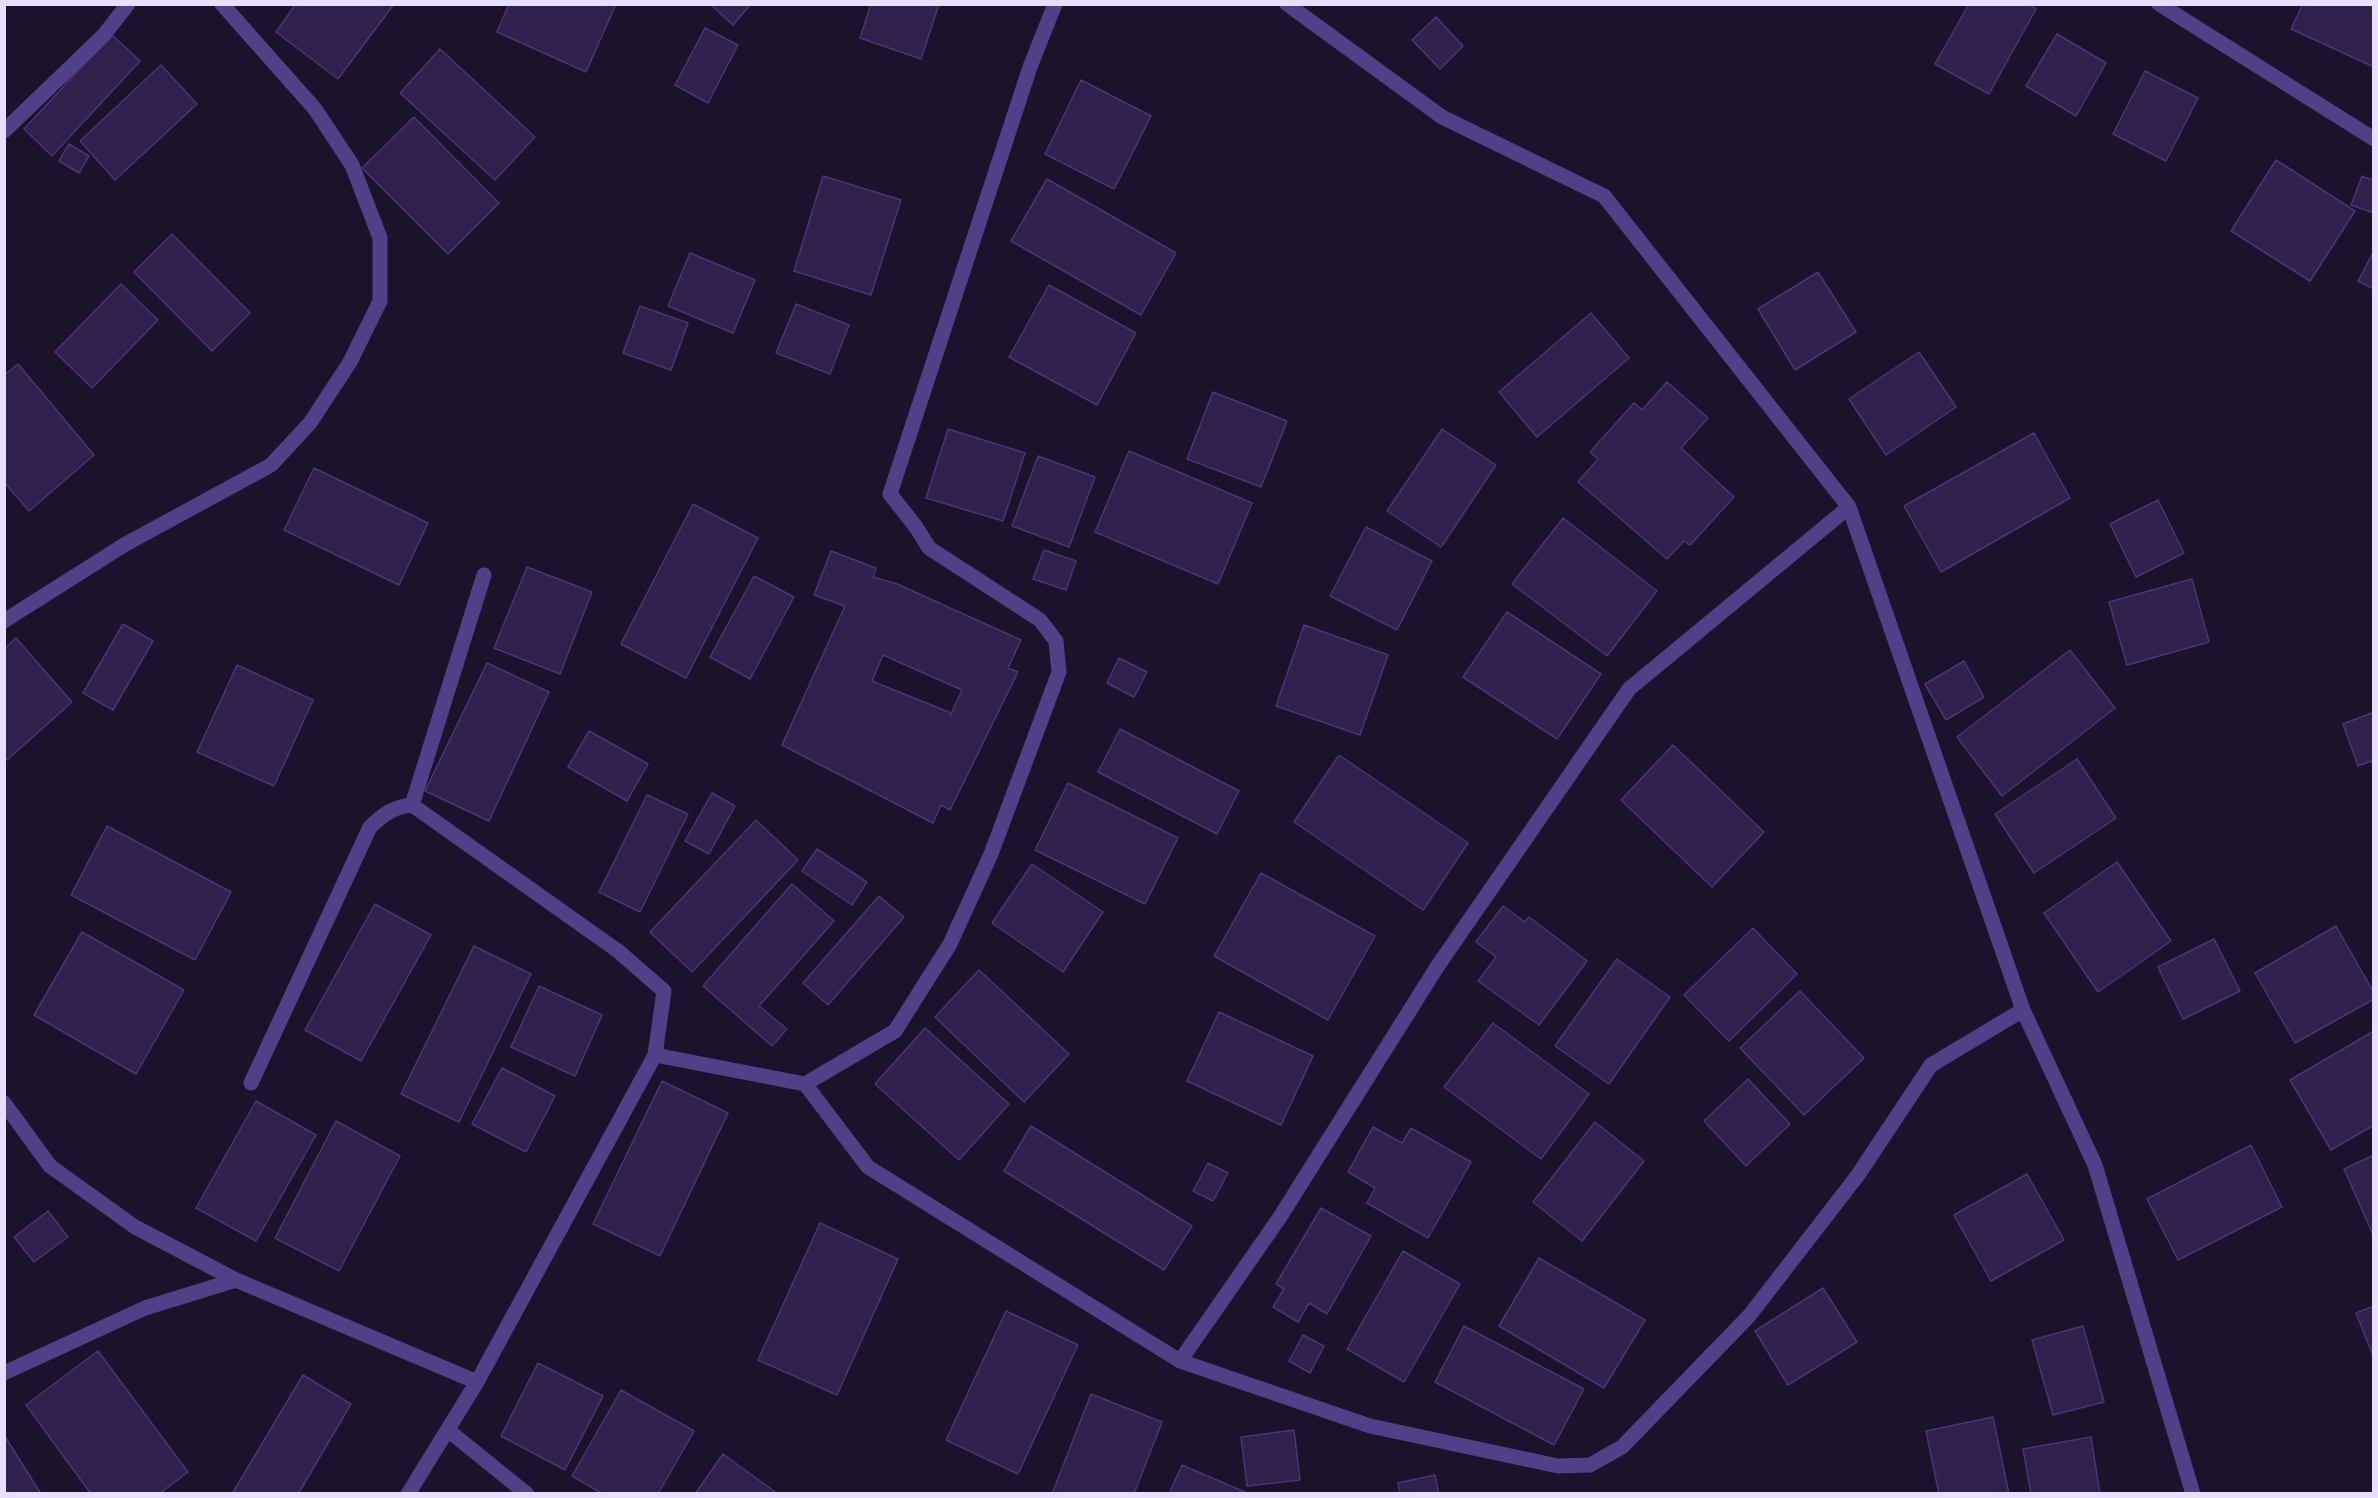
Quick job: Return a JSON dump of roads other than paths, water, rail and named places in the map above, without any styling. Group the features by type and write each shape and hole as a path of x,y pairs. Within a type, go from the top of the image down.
{"street":[{"path":"4,131 103,36 128,4"},
{"path":"4,621 124,545 271,465 310,423 339,379 380,301 380,238 352,165 315,110 222,4"},
{"path":"655,1055 805,1084 895,1031 950,944 991,854 1059,672 1056,641 1041,620 929,548 890,494 1030,67 1055,4"},
{"path":"1287,4 1442,117 1604,196 1849,507 2023,1010 2095,1165 2193,1494"},
{"path":"2159,4 2373,139"},
{"path":"2180,18 2188,4"},
{"path":"1180,1361 1280,1217 1437,967 1629,689 1849,507"},
{"path":"412,806 484,575"},
{"path":"250,1083 370,827 387,810 412,806 618,951 664,991 655,1055 477,1382 449,1431 408,1494"},
{"path":"805,1084 868,1167 1180,1361 1370,1426 1558,1466 1590,1465 1622,1447 1749,1316 1857,1175 1931,1065 2023,1010"},
{"path":"4,1103 50,1166 135,1227 236,1280 477,1382"},
{"path":"4,1373 145,1308 236,1280"},
{"path":"449,1431 527,1494"}]}
